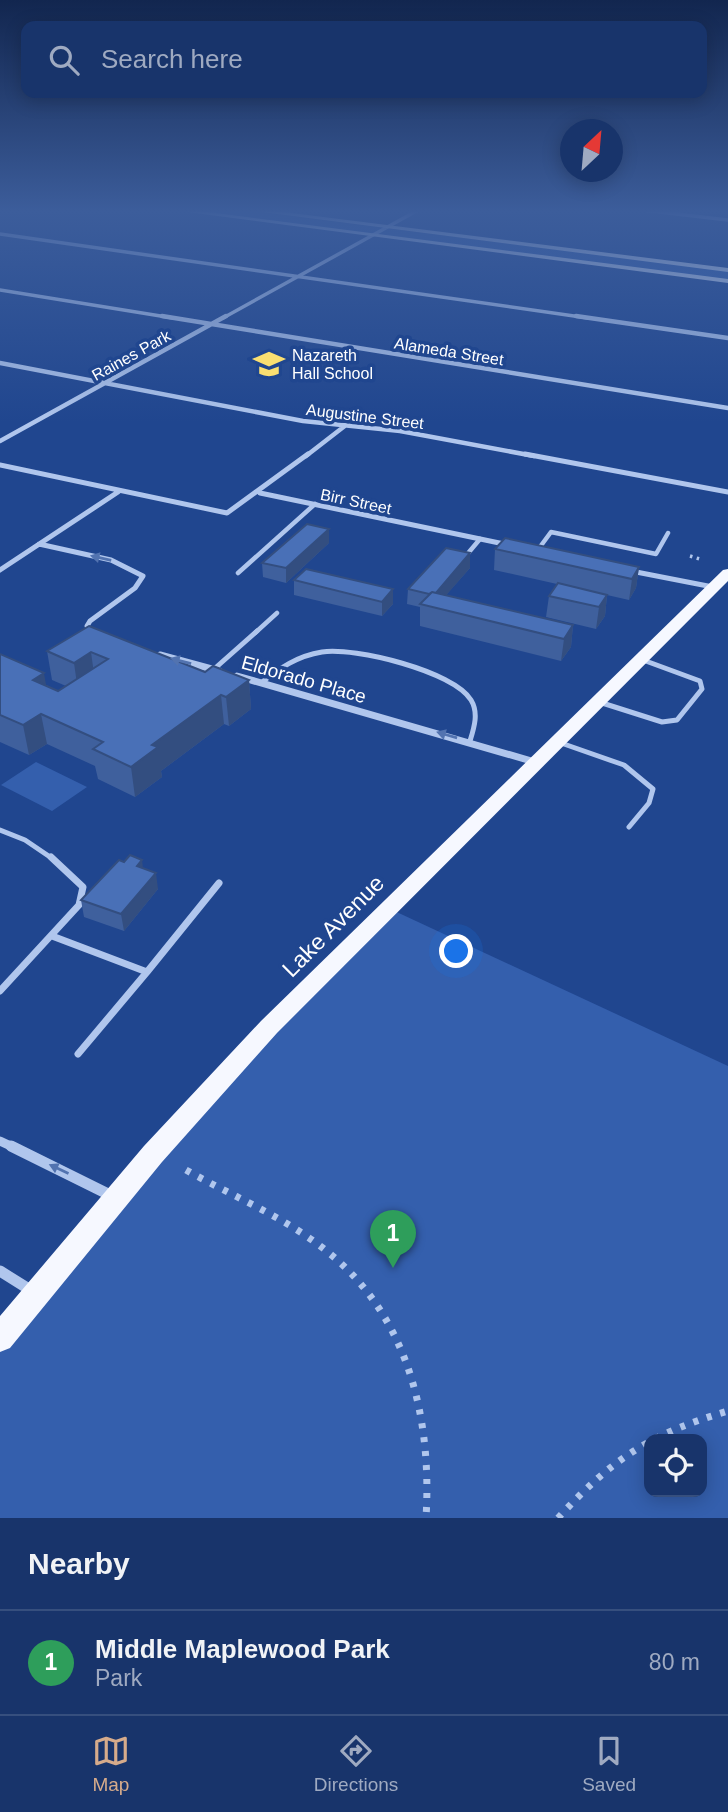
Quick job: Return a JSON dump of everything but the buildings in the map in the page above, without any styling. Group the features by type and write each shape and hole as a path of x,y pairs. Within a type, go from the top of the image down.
{"main road":[{"name":"Lake Avenue","path":"0,1338 116,1198 269,1027 721,580"}],"street":[{"name":"Raines Park","path":"0,441 293,280"},
{"path":"318,280 728,338"},
{"name":"Alameda Street","path":"0,290 728,408"},
{"name":"Augustine Street","path":"0,363 303,421 400,431 728,492"},
{"path":"0,465 118,492 222,513 232,512 346,425"},
{"path":"0,570 118,492"},
{"name":"Birr Street","path":"260,493 514,546"},
{"path":"39,544 118,562 140,571 143,576 135,588 90,621 88,631 103,639"},
{"path":"526,549 550,554"},
{"path":"629,570 721,580"},
{"name":"Eldorado Place","path":"151,653 470,741 536,762"},
{"path":"0,1141 116,1198"},
{"path":"0,1271 37,1294"}],"lane":[{"path":"238,573 315,504"},
{"path":"537,551 551,532 656,554 668,533"},
{"path":"464,558 480,539"},
{"path":"212,670 276,613"},
{"path":"261,683 286,664 307,654 380,654 414,667 468,695 476,714 470,741"},
{"path":"599,702 662,722 677,720 702,689 700,681 640,659"},
{"path":"557,741 628,769 647,780 653,789 649,803 629,827"},
{"path":"0,830 26,838 49,853 83,887 79,905 0,992"},
{"path":"78,1054 219,883"},
{"path":"51,936 147,972"}],"path":[{"path":"690,556 703,559"},
{"path":"186,1170 328,1252 353,1275 386,1318 404,1352 421,1416 429,1476 426,1518"},
{"path":"558,1518 584,1489 631,1448 681,1424 728,1411"}],"shaded area":[{"path":"36,762 87,787 52,811 1,785"},
{"path":"388,908 728,1066 728,1518 0,1518 0,1337"}],"place":[{"name":"Nazareth Hall School","path":"269,364"},
{"name":"Middle Maplewood Park","path":"393,1268"}]}
